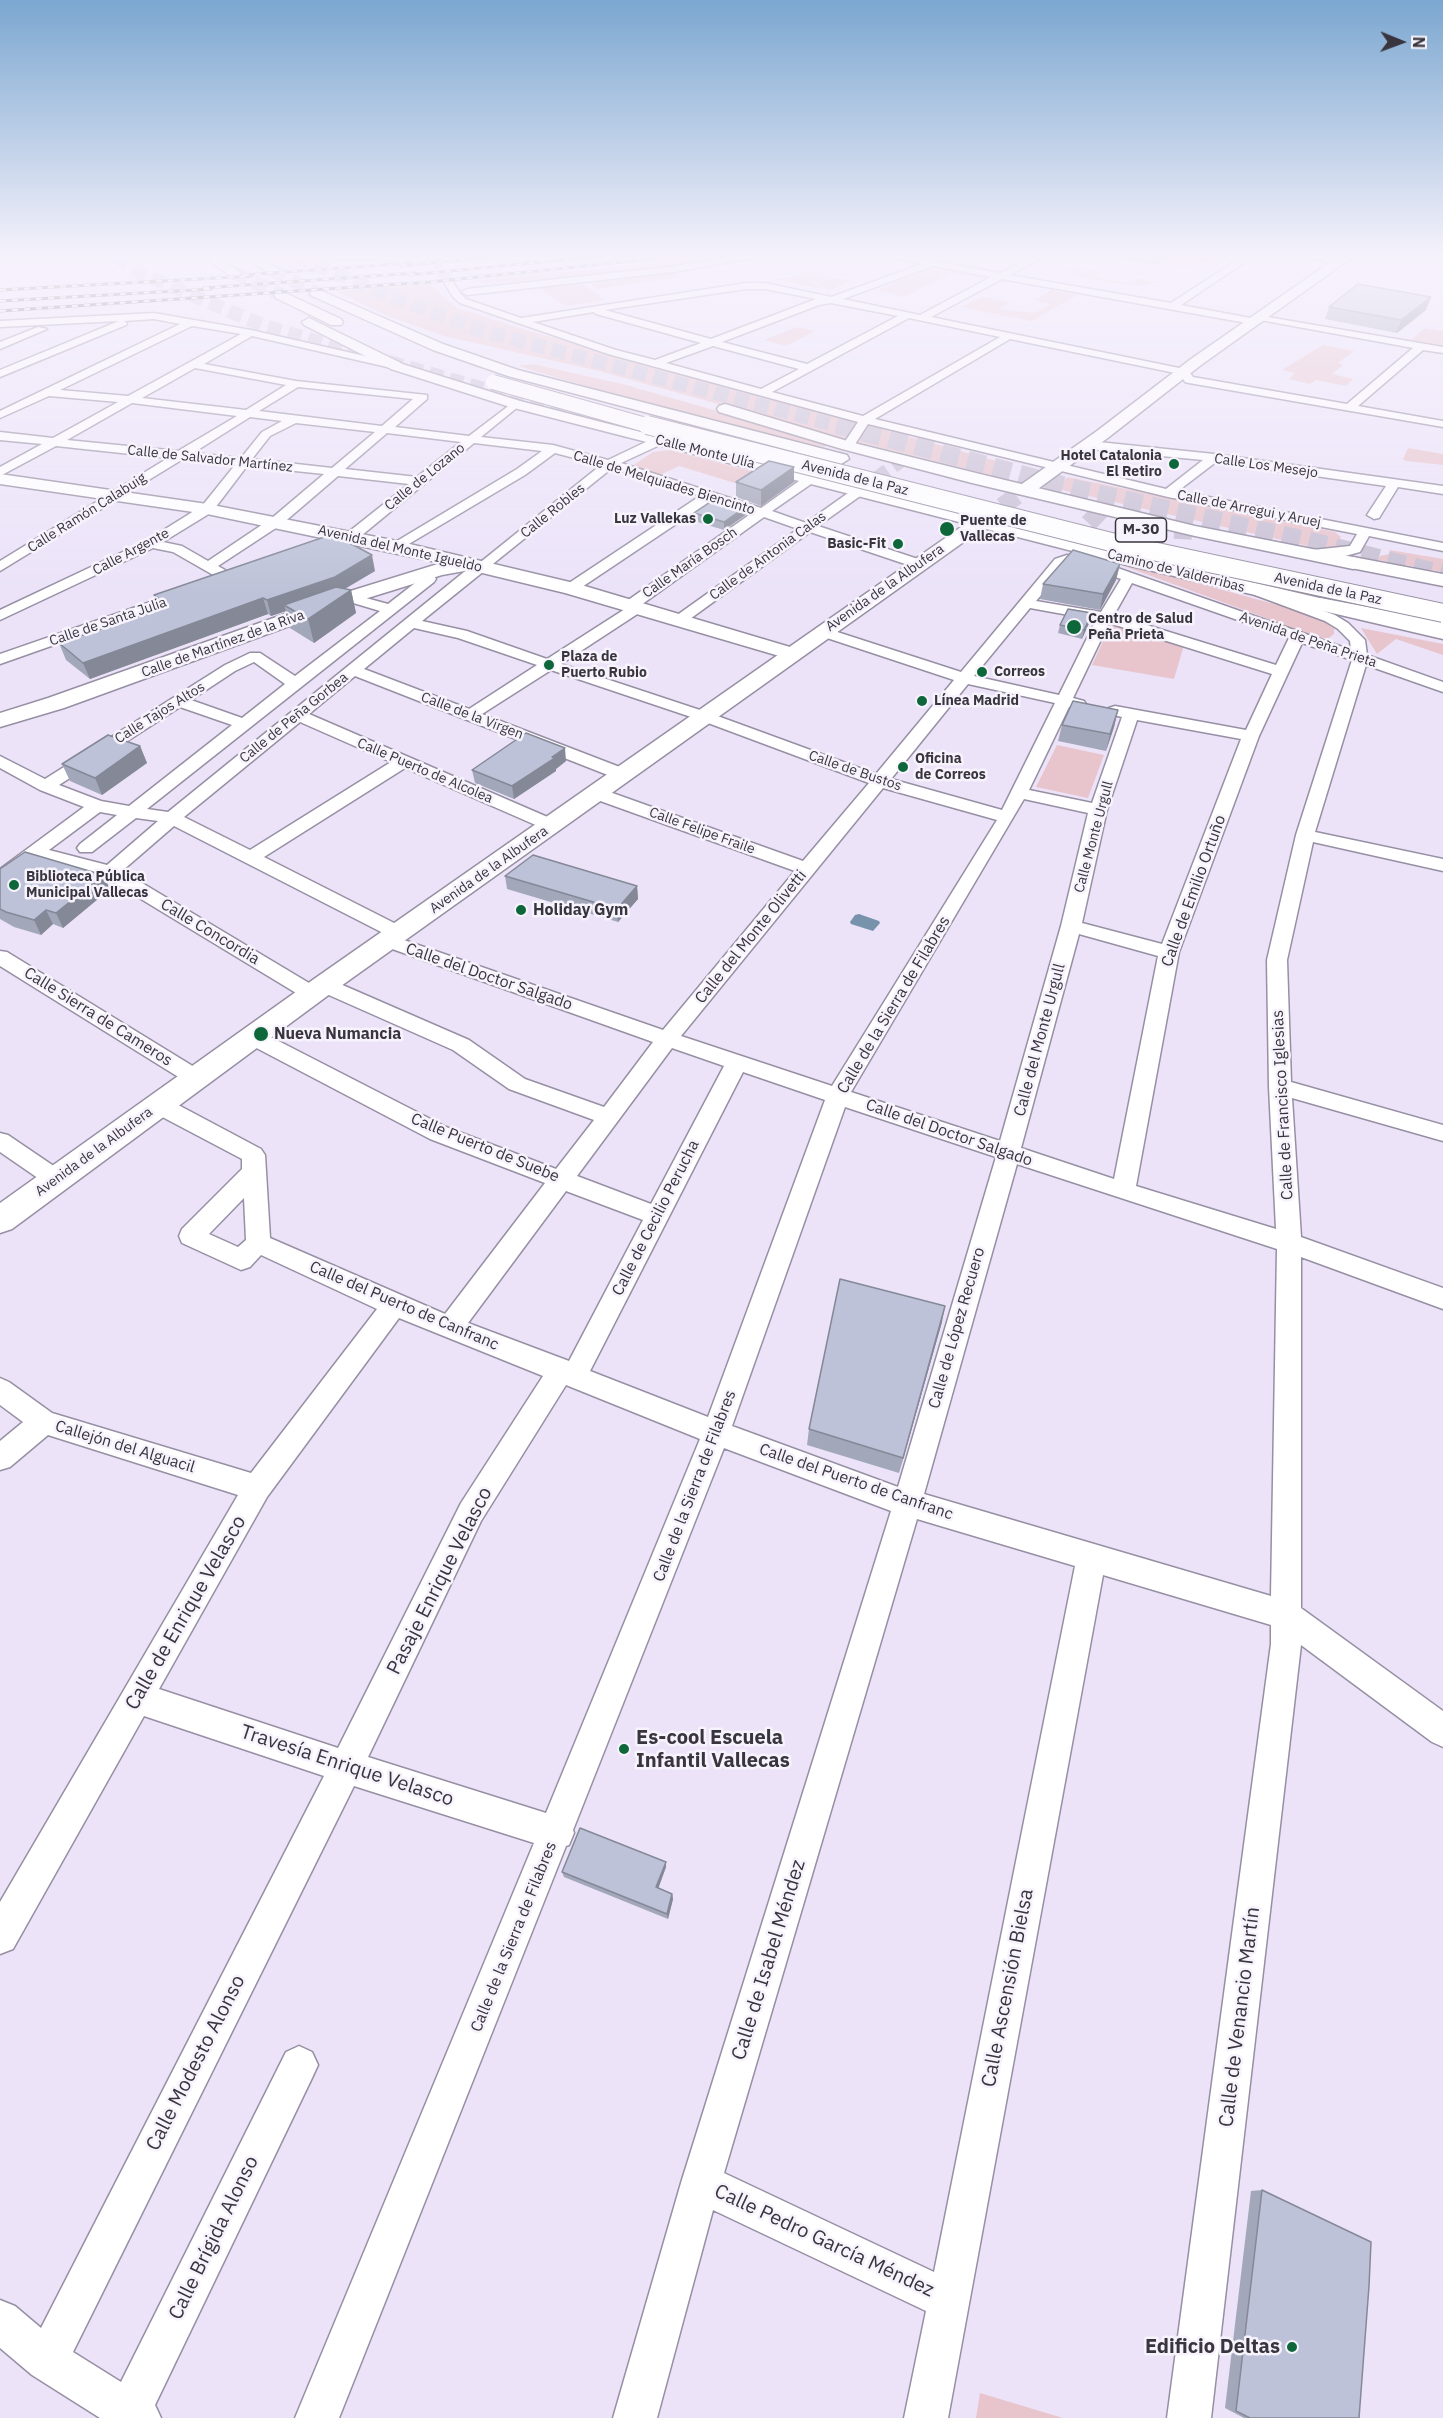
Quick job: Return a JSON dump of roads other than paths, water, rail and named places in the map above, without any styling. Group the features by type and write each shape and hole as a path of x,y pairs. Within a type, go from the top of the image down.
{"main road":[{"name":"Calle Monte Ulía","path":"405,369 515,404 980,522"},
{"name":"Avenida de la Paz","path":"501,369 648,410 1000,497 1247,555 1443,594"},
{"path":"1025,490 1089,445 1188,369"},
{"name":"Avenida de la Paz","path":"463,372 599,413 1115,543 1443,613"},
{"name":"Avenida de la Paz","path":"720,408 848,446 1195,531 1308,554 1354,556 1385,570 1443,580"},
{"name":"Avenida del Monte Igueldo","path":"0,478 207,509 397,546 571,588 793,654"},
{"name":"Camino de Valderribas","path":"980,522 1071,553 1255,590 1325,611 1443,633"},
{"name":"Avenida de la Albufera","path":"0,1220 253,1036 980,522"},
{"name":"Calle de Martínez de la Riva","path":"0,720 56,703 351,597 434,571 459,567 482,568"},
{"path":"1325,611 1443,627"}],"street":[{"path":"0,415 94,369"},
{"path":"0,472 189,369"},
{"path":"210,369 296,384 423,397"},
{"name":"Calle de Arregui y Aruej","path":"674,369 1056,468 1168,493 1443,547"},
{"path":"763,392 806,369"},
{"path":"848,446 865,420 953,369"},
{"path":"1169,369 1184,372 1189,380 1443,424"},
{"path":"1349,408 1394,369"},
{"path":"151,544 177,549 208,567 277,521 423,397 445,382"},
{"name":"Calle Ramón Calabuig","path":"0,567 296,384"},
{"path":"333,400 352,390"},
{"name":"Calle de Melquiades Biencinto","path":"46,392 553,448 611,463 919,564"},
{"name":"Calle de Lozano","path":"351,537 515,404"},
{"name":"Calle Argente","path":"0,616 151,544 207,509 266,434 314,409"},
{"name":"Calle de Salvador Martínez","path":"0,436 420,481"},
{"name":"Calle Robles","path":"482,568 611,463 658,441"},
{"name":"Calle Los Mesejo","path":"1089,445 1214,458 1393,485 1443,490"},
{"path":"397,546 521,472 553,448"},
{"path":"1168,493 1214,458"},
{"path":"571,588 767,468"},
{"name":"Calle María Bosch","path":"548,665 589,640 760,513 810,479"},
{"path":"1374,515 1393,485"},
{"name":"Calle de Antonia Calas","path":"678,621 859,491"},
{"path":"1354,556 1365,532"},
{"path":"309,552 351,537"},
{"name":"Avenida de Peña Prieta","path":"1071,553 1084,561 1443,687"},
{"name":"Calle del Monte Olivetti","path":"450,1327 667,1040 1025,603 1060,562 1071,553"},
{"name":"Calle de Santa Julia","path":"0,659 230,579 208,567"},
{"name":"Calle de Peña Gorbea","path":"110,872 172,818 469,575 482,568"},
{"name":"Calle de Peña Gorbea","path":"86,848 429,579"},
{"name":"Calle de la Sierra de Filabres","path":"317,2418 557,1833 717,1433 838,1095 1007,818 1105,617 1126,581"},
{"path":"355,598 390,609"},
{"path":"1025,603 1105,617 1280,671"},
{"path":"1305,640 1338,637 1339,628 1325,611"},
{"path":"1325,611 1352,633 1359,647 1359,658"},
{"path":"412,623 462,634 548,665"},
{"path":"823,632 963,678 1064,702 1251,736"},
{"name":"Calle de Emilio Ortuño","path":"1123,1191 1169,952 1251,736 1280,671 1305,640"},
{"name":"Calle Tajos Altos","path":"46,786 230,668 255,656 275,670"},
{"name":"Calle de Francisco Iglesias","path":"1286,1616 1289,1243 1280,1087 1277,960 1305,835 1359,658"},
{"path":"469,716 548,665"},
{"name":"Calle de Bustos","path":"548,665 706,717 879,781 1007,818"},
{"name":"Calle de Peña Gorbea","path":"275,670 296,684"},
{"name":"Calle de la Virgen","path":"353,670 624,775"},
{"name":"Calle de Peña Gorbea","path":"179,701 245,724"},
{"name":"Calle Monte Urgull","path":"1071,926 1098,810 1131,714"},
{"name":"Calle Puerto de Alcolea","path":"298,715 553,826"},
{"path":"509,749 526,736"},
{"name":"Calle del Doctor Salgado","path":"0,761 46,786 97,806 172,818 252,857 393,937 667,1040 1123,1191 1289,1243 1443,1299"},
{"path":"252,857 404,762"},
{"path":"456,785 474,773"},
{"path":"1019,793 1098,810"},
{"name":"Calle Felipe Fraile","path":"598,794 807,869"},
{"path":"0,878 97,806"},
{"path":"1305,835 1443,865"},
{"name":"Calle Concordia","path":"36,852 110,872 319,990 461,1045 517,1084 609,1117"},
{"path":"1071,926 1169,952"},
{"name":"Calle del Monte Urgull","path":"1008,1153 1071,926"},
{"name":"Calle Sierra de Cameros","path":"0,957 196,1078"},
{"name":"Calle Puerto de Suebe","path":"253,1036 438,1132 657,1216"},
{"name":"Calle de Cecilio Perucha","path":"568,1372 657,1216 737,1062"},
{"path":"1280,1087 1443,1133"},
{"path":"159,1105 253,1155 254,1172 258,1243 241,1260 191,1236 254,1172"},
{"path":"0,1141 56,1179"},
{"name":"Calle de López Recuero","path":"908,1502 1008,1153"},
{"name":"Calle del Puerto de Canfranc","path":"258,1243 394,1305 568,1372 717,1433 882,1495 1286,1616 1443,1731"},
{"name":"Calle de Enrique Velasco","path":"0,1936 257,1488 394,1305"},
{"name":"Pasaje Enrique Velasco","path":"346,1767 471,1512 568,1372"},
{"name":"Callejón del Alguacil","path":"0,1390 44,1422 257,1488"},
{"path":"0,1458 44,1422"},
{"name":"Calle de Isabel Méndez","path":"635,2418 701,2183 908,1502"},
{"name":"Calle Ascensión Bielsa","path":"926,2418 1091,1558"},
{"name":"Calle de Venancio Martín","path":"1190,2418 1285,1655 1286,1616"},
{"name":"Travesía Enrique Velasco","path":"137,1698 557,1833"},
{"name":"Calle Modesto Alonso","path":"47,2360 346,1767"},
{"name":"Calle Brígida Alonso","path":"0,2321 47,2360 134,2415 299,2064"},
{"name":"Calle Pedro García Méndez","path":"701,2183 947,2300"}],"water":[{"path":"859,914 880,923 873,931 851,924 855,915"}],"tunnel":[{"path":"413,369 617,427"},
{"path":"625,369 843,427"},
{"path":"612,425 636,432"},
{"path":"837,425 1077,489 1319,543 1443,574"},
{"path":"859,491 902,460"},
{"path":"980,522 1025,490"},
{"path":"1074,546 1086,526 1102,509"},
{"path":"1127,559 1118,545 1124,533 1139,528 1195,531"}],"place":[{"name":"Hotel Catalonia El Retiro","path":"1174,464"},
{"name":"Luz Vallekas","path":"708,519"},
{"name":"Puente de Vallecas","path":"947,529"},
{"name":"Basic-Fit","path":"898,544"},
{"name":"Centro de Salud Peña Prieta","path":"1074,627"},
{"name":"Plaza de Puerto Rubio","path":"549,665"},
{"name":"Correos","path":"982,672"},
{"name":"Línea Madrid","path":"922,701"},
{"name":"Oficina de Correos","path":"903,767"},
{"name":"Biblioteca Pública Municipal Vallecas","path":"14,885"},
{"name":"Holiday Gym","path":"521,910"},
{"name":"Nueva Numancia","path":"261,1034"},
{"name":"Es-cool Escuela Infantil Vallecas","path":"624,1749"},
{"name":"Edificio Deltas","path":"1292,2347"}]}
